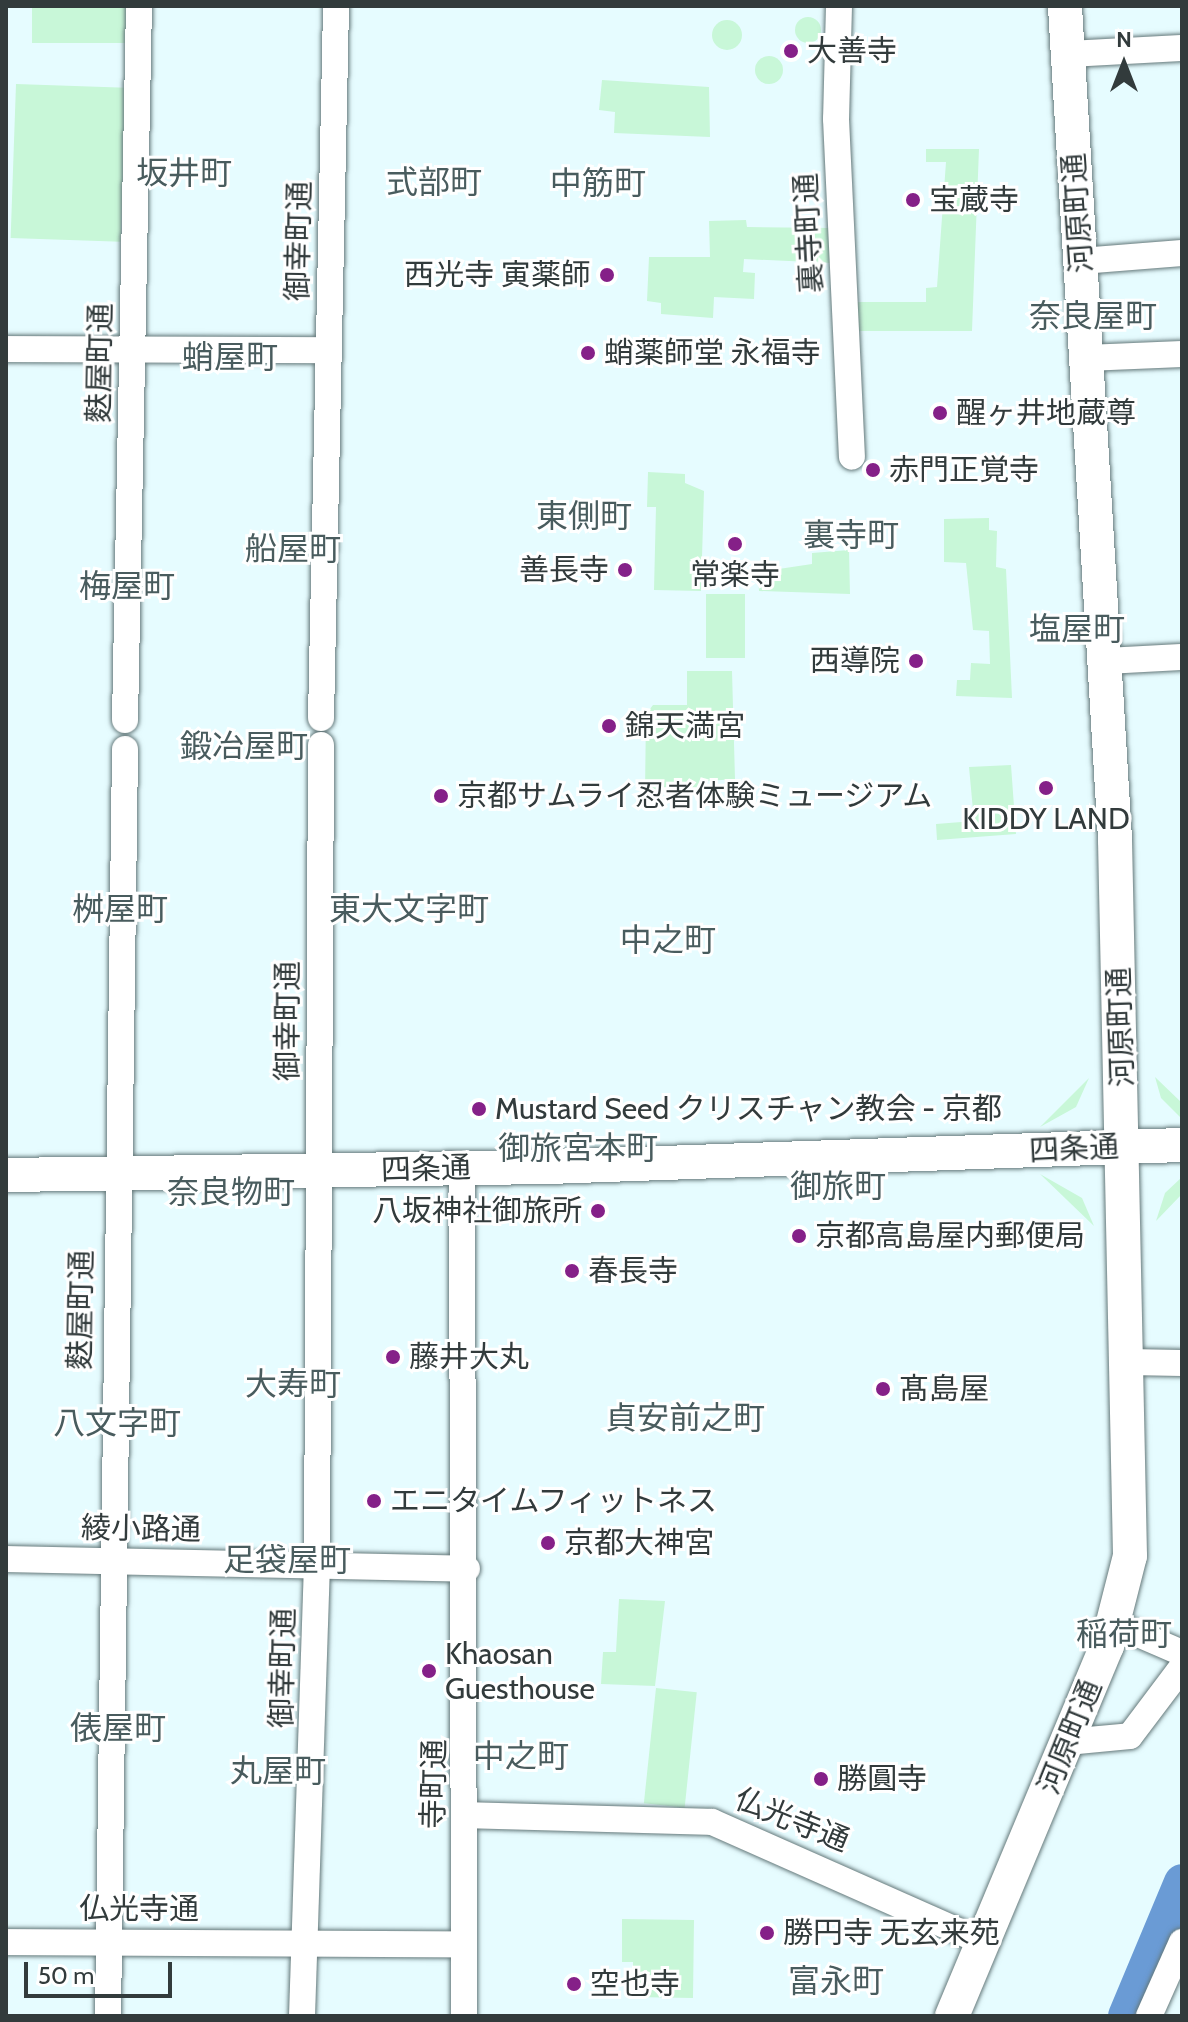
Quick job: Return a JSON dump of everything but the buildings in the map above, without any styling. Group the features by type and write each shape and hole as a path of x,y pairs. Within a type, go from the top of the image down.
{"main road":[{"name":"河原町通","path":"952,2016 1115,1624 1130,1556 1125,1147 1105,661 1065,6"},
{"name":"四条通","path":"6,1175 321,1172 1182,1145"}],"street":[{"name":"麩屋町通","path":"125,720 139,6"},
{"name":"御幸町通","path":"321,718 336,6"},
{"name":"裏寺町通","path":"839,6 836,119 852,457"},
{"path":"1068,54 1182,48"},
{"path":"1081,261 1182,253"},
{"path":"6,349 329,350"},
{"path":"1086,358 1182,354"},
{"path":"1105,661 1182,657"},
{"name":"御幸町通","path":"302,2016 317,1562 321,745"},
{"name":"麩屋町通","path":"108,2016 109,1561 125,749"},
{"name":"寺町通","path":"462,1168 467,1569 464,2016"},
{"path":"1128,1362 1182,1363"},
{"name":"綾小路通","path":"6,1559 317,1562 467,1569"},
{"path":"1115,1624 1182,1653"},
{"path":"1067,1742 1130,1736 1182,1667"},
{"name":"仏光寺通","path":"466,1815 712,1822 983,1942"},
{"name":"仏光寺通","path":"6,1942 107,1940 464,1944"},
{"path":"1149,2016 1182,1942"}],"green space":[{"path":"32,6 136,6 136,43 32,43"},
{"path":"808,17 817,21 821,30 817,39 808,43 799,39 795,30 799,21"},
{"path":"727,20 738,24 742,35 738,46 727,50 716,46 712,35 716,24"},
{"path":"769,56 779,60 783,70 779,80 769,84 759,80 755,70 759,60"},
{"path":"602,80 709,87 710,137 614,133 615,112 599,110"},
{"path":"16,84 126,88 121,242 11,238"},
{"path":"926,149 979,149 972,331 856,331 856,302 926,302 926,288 937,287 946,162 926,162"},
{"path":"746,220 747,227 830,228 832,263 744,259 743,272 755,273 754,299 714,297 713,318 661,314 661,303 647,301 649,257 710,257 709,221"},
{"path":"648,472 685,474 685,483 704,491 701,591 654,590 656,507 647,507"},
{"path":"989,518 989,530 997,531 996,567 1006,569 1012,698 956,696 957,680 970,680 971,663 990,664 989,631 973,630 966,563 944,562 944,519"},
{"path":"849,550 850,594 759,591 758,572 812,564 812,553"},
{"path":"706,594 745,594 745,658 706,658"},
{"path":"687,671 732,671 735,779 708,781 703,790 645,791 646,714 653,705 687,705"},
{"path":"1011,765 1016,834 937,840 936,824 974,821 969,767"},
{"path":"1155,1077 1182,1103 1182,1119 1161,1098"},
{"path":"1089,1078 1076,1107 1040,1127"},
{"path":"1040,1174 1082,1198 1094,1226"},
{"path":"1182,1177 1182,1194 1156,1221 1165,1193"},
{"path":"619,1599 665,1601 655,1686 601,1684 603,1652 616,1652"},
{"path":"656,1688 697,1692 685,1808 644,1803"},
{"path":"622,1919 694,1920 693,1998 633,1997 633,1962 622,1962"}],"waterway":[{"path":"1126,2016 1182,1882"}],"place":[{"name":"大善寺","path":"791,51"},
{"name":"宝蔵寺","path":"913,200"},
{"name":"西光寺 寅薬師","path":"607,275"},
{"name":"蛸薬師堂 永福寺","path":"588,353"},
{"name":"醒ヶ井地蔵尊","path":"940,413"},
{"name":"赤門正覚寺","path":"873,470"},
{"name":"常楽寺","path":"735,544"},
{"name":"善長寺","path":"625,570"},
{"name":"西導院","path":"916,661"},
{"name":"錦天満宮","path":"609,726"},
{"name":"KIDDY LAND","path":"1046,788"},
{"name":"京都サムライ忍者体験ミュージアム","path":"441,796"},
{"name":"Mustard Seed クリスチャン教会 - 京都","path":"479,1109"},
{"name":"八坂神社御旅所","path":"598,1211"},
{"name":"京都高島屋内郵便局","path":"799,1236"},
{"name":"春長寺","path":"572,1271"},
{"name":"藤井大丸","path":"393,1357"},
{"name":"髙島屋","path":"883,1389"},
{"name":"エニタイムフィットネス","path":"374,1501"},
{"name":"京都大神宮","path":"548,1543"},
{"name":"Khaosan Guesthouse","path":"429,1671"},
{"name":"勝圓寺","path":"821,1779"},
{"name":"勝円寺 无玄来苑","path":"767,1933"},
{"name":"空也寺","path":"574,1984"}],"district":[{"name":"坂井町","path":"184,173"},
{"name":"式部町","path":"434,182"},
{"name":"中筋町","path":"598,183"},
{"name":"奈良屋町","path":"1093,316"},
{"name":"蛸屋町","path":"230,357"},
{"name":"東側町","path":"584,516"},
{"name":"裏寺町","path":"851,535"},
{"name":"船屋町","path":"293,549"},
{"name":"梅屋町","path":"127,586"},
{"name":"塩屋町","path":"1077,629"},
{"name":"鍛冶屋町","path":"244,746"},
{"name":"桝屋町","path":"120,909"},
{"name":"東大文字町","path":"409,909"},
{"name":"中之町","path":"668,940"},
{"name":"御旅宮本町","path":"578,1148"},
{"name":"御旅町","path":"838,1186"},
{"name":"奈良物町","path":"231,1192"},
{"name":"大寿町","path":"293,1384"},
{"name":"貞安前之町","path":"685,1418"},
{"name":"八文字町","path":"117,1423"},
{"name":"足袋屋町","path":"287,1560"},
{"name":"稲荷町","path":"1124,1634"},
{"name":"俵屋町","path":"118,1728"},
{"name":"中之町","path":"521,1756"},
{"name":"丸屋町","path":"278,1771"},
{"name":"富永町","path":"836,1981"}]}
